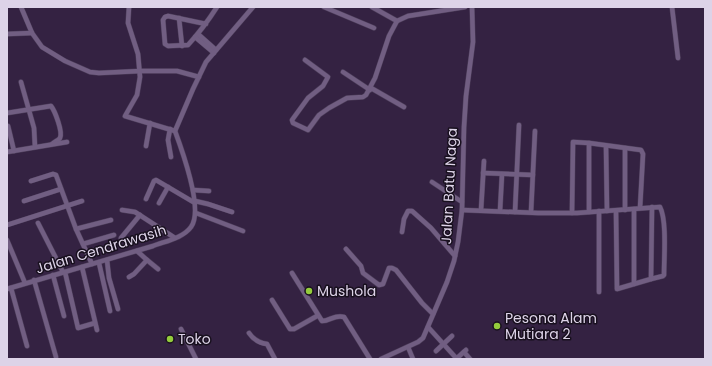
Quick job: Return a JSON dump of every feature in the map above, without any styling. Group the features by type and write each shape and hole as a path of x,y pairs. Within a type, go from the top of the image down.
{"street":[{"path":"21,7 32,33 39,44 47,50 90,72 177,71 199,77"},
{"path":"128,7 128,23 138,54 141,71 137,95 125,116 175,131"},
{"path":"206,24 168,16 164,18 165,44 168,46 188,45 206,24 215,7"},
{"path":"243,231 196,213 193,190 184,155 175,131 206,62 252,7"},
{"path":"324,7 374,28"},
{"path":"372,7 397,21"},
{"path":"305,60 329,76 323,86 308,98 292,119 292,122 309,130 317,117 324,111 347,98 365,96 370,89 389,36 397,21 408,16 466,7"},
{"name":"Jalan Batu Naga","path":"385,358 418,342 423,338 447,282 455,256 462,210 466,96 473,42 472,7"},
{"path":"672,7 678,58"},
{"path":"179,18 182,46"},
{"path":"7,34 32,33"},
{"path":"196,35 215,52"},
{"path":"344,72 370,89 404,107"},
{"path":"22,82 34,128 35,147"},
{"path":"7,113 49,106 52,107 58,120 60,135 59,139 52,144"},
{"path":"146,146 150,123"},
{"path":"8,126 14,151"},
{"path":"515,212 519,126"},
{"path":"170,129 168,140 171,157"},
{"path":"530,212 535,132"},
{"path":"7,152 67,142"},
{"path":"572,213 573,142 641,150 643,154 640,208"},
{"path":"589,143 589,212"},
{"path":"606,146 607,211"},
{"path":"624,210 625,148"},
{"path":"482,210 484,161"},
{"path":"483,173 533,175"},
{"path":"31,180 54,174 56,176 82,244 92,264"},
{"path":"500,211 502,174"},
{"path":"146,199 155,181 195,202 232,212"},
{"path":"432,182 462,202"},
{"path":"159,203 168,187"},
{"path":"24,201 61,189"},
{"path":"193,190 209,191"},
{"path":"7,225 82,201"},
{"path":"462,210 572,213 616,210 624,210 660,207 662,212 663,276 617,289 616,210"},
{"path":"651,279 652,208"},
{"path":"634,209 634,284"},
{"path":"122,210 132,211 140,215 175,238"},
{"path":"402,232 404,219 408,211 412,211 431,228 455,256"},
{"path":"599,211 599,292"},
{"name":"Jalan Cendrawasih","path":"8,288 99,263 175,238 186,232 192,226 196,213"},
{"path":"121,238 140,215"},
{"path":"76,229 111,220"},
{"path":"38,223 64,272 78,328 95,323"},
{"path":"82,244 114,235"},
{"path":"7,240 25,283"},
{"path":"346,249 361,266 363,272 379,285 383,284 389,268 396,270 422,303 433,314"},
{"path":"137,251 158,269"},
{"path":"107,260 109,278 118,309"},
{"path":"129,277 134,274 147,260"},
{"path":"99,263 110,311"},
{"path":"82,267 97,330"},
{"path":"292,273 317,316 323,322 337,316 344,317 370,359"},
{"path":"53,275 64,316"},
{"path":"34,280 56,357"},
{"path":"8,288 27,346"},
{"path":"272,300 292,330 317,316"},
{"path":"428,327 457,359 465,351 470,359"},
{"path":"181,329 196,359"},
{"path":"249,333 254,339 267,344 275,359"},
{"path":"436,351 452,336"},
{"path":"408,347 413,359"}],"place":[{"name":"Mushola","path":"309,291"},
{"name":"Pesona Alam Mutiara 2","path":"497,326"},
{"name":"Toko","path":"170,339"}]}
